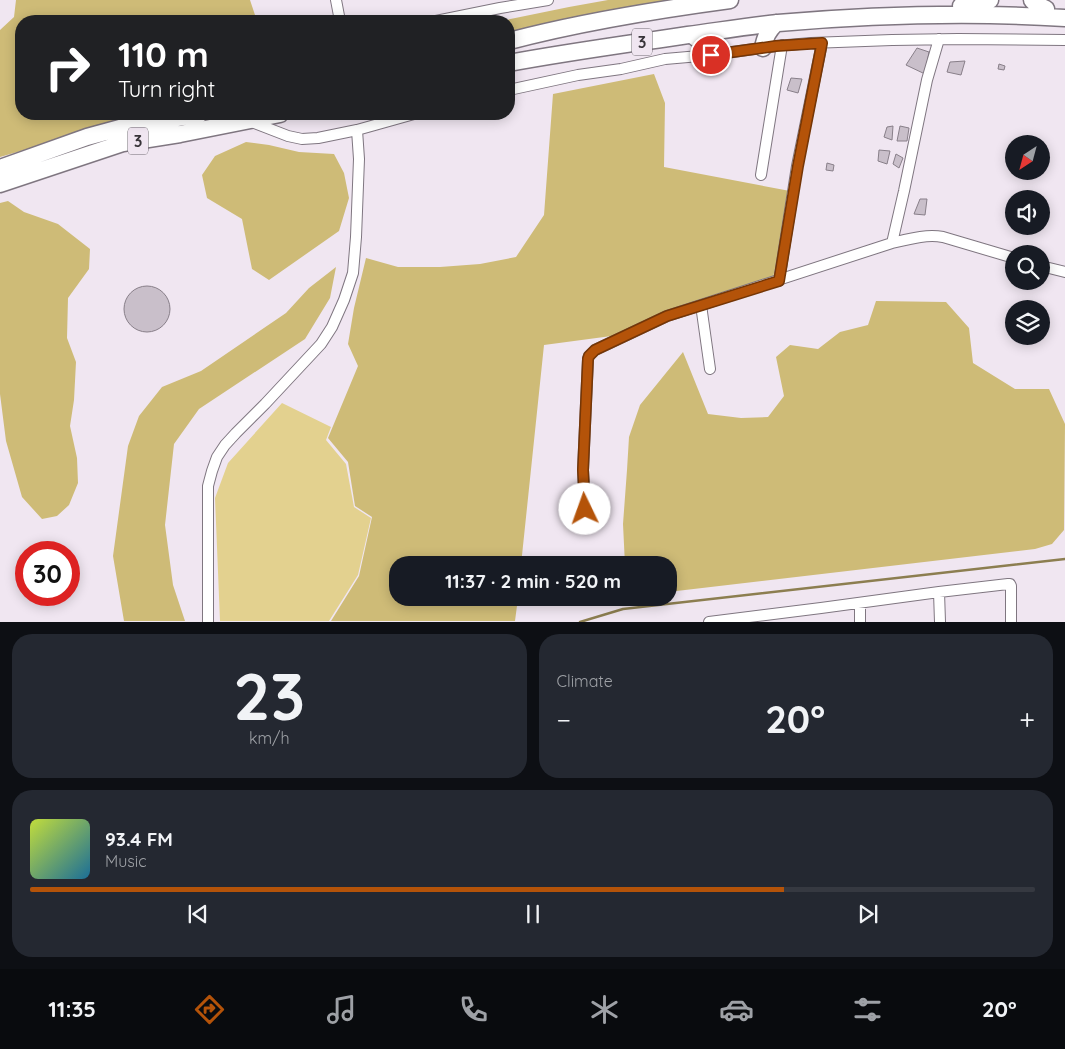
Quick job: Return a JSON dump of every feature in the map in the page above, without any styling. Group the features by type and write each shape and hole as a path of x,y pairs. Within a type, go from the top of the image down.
{"highway":[{"name":"3","path":"515,40 622,17 730,0"},
{"path":"621,44 664,28 732,19 846,9 975,6 990,0"},
{"path":"998,0 1003,5 1013,8 1039,4 1065,10"},
{"name":"3","path":"515,62 621,44 776,24 850,18 982,15 1065,18"},
{"path":"763,48 764,38 776,24"},
{"path":"692,35 700,41 711,55"},
{"name":"3","path":"0,168 88,137 120,128 166,120"},
{"name":"3","path":"0,184 123,143 253,120"}],"street":[{"path":"336,0 339,15"},
{"path":"458,15 499,4 548,0"},
{"path":"515,89 665,59 782,45 938,40 1065,40"},
{"path":"892,243 938,40"},
{"path":"779,281 798,166 822,43"},
{"path":"761,174 782,45"},
{"path":"248,121 288,136 302,139 318,138 357,130 393,120"},
{"path":"208,622 208,486 212,471 225,445 321,344 332,327 344,300 354,273 359,159 357,130"},
{"path":"586,528 583,470 588,359 595,350 667,316 892,243 919,237 936,236 1005,255"},
{"path":"1050,268 1065,272"},
{"path":"701,305 710,369"},
{"path":"709,622 781,617 860,603 1010,584 1011,622"},
{"path":"939,592 940,622"},
{"path":"860,603 860,622"}],"shaded area":[{"path":"16,0 250,0 255,15 15,15 15,120 127,120 0,157 0,30 14,17"},
{"path":"608,0 686,0 614,11 515,31 515,18"},
{"path":"654,74 665,103 664,167 790,191 773,278 634,333 544,345 522,556 389,556 389,606 517,606 515,621 331,621 359,576 372,517 355,506 348,462 328,438 358,366 348,344 354,308 366,258 398,267 440,267 480,264 516,257 544,215 553,94"},
{"path":"246,142 299,152 334,154 344,173 349,198 339,231 269,280 252,269 242,219 207,198 202,175 215,156"},
{"path":"8,201 24,212 58,224 90,249 89,269 68,298 67,338 76,362 74,400 70,426 77,458 78,483 69,505 57,516 42,519 22,497 6,441 0,394 0,203"},
{"path":"336,267 330,298 305,339 199,409 174,444 165,525 173,585 185,621 124,621 113,556 128,446 139,416 162,387 201,371 286,313 309,288"},
{"path":"876,301 946,302 969,328 973,363 1015,389 1049,389 1065,424 1064,530 1052,544 1035,549 677,591 677,556 625,556 623,524 629,437 640,405 683,352 708,414 741,418 768,417 784,396 776,357 790,345 818,349 840,332 868,325"},
{"path":"282,403 331,427 326,440 346,464 354,507 371,518 358,575 329,621 220,621 215,498 228,463"}],"building":[{"path":"917,48 929,52 925,74 906,65"},
{"path":"965,61 961,75 947,72 950,62"},
{"path":"999,64 1005,66 1004,70 998,69"},
{"path":"791,78 802,79 798,93 787,90"},
{"path":"893,126 892,140 884,137 887,127"},
{"path":"900,126 909,128 907,141 897,141"},
{"path":"879,150 890,151 887,164 878,161"},
{"path":"896,154 903,158 899,168 893,164"},
{"path":"827,163 834,165 833,171 826,170"},
{"path":"920,199 927,199 925,215 914,214"},
{"path":"147,286 160,290 166,296 170,309 166,322 160,328 147,332 134,328 128,322 124,309 128,296 134,290"}],"waterway":[{"path":"580,622 623,609 1065,559"}],"route":[{"path":"585,509 583,470 589,356 595,350 667,316 779,281 798,166 822,43 776,46 711,55"}]}
